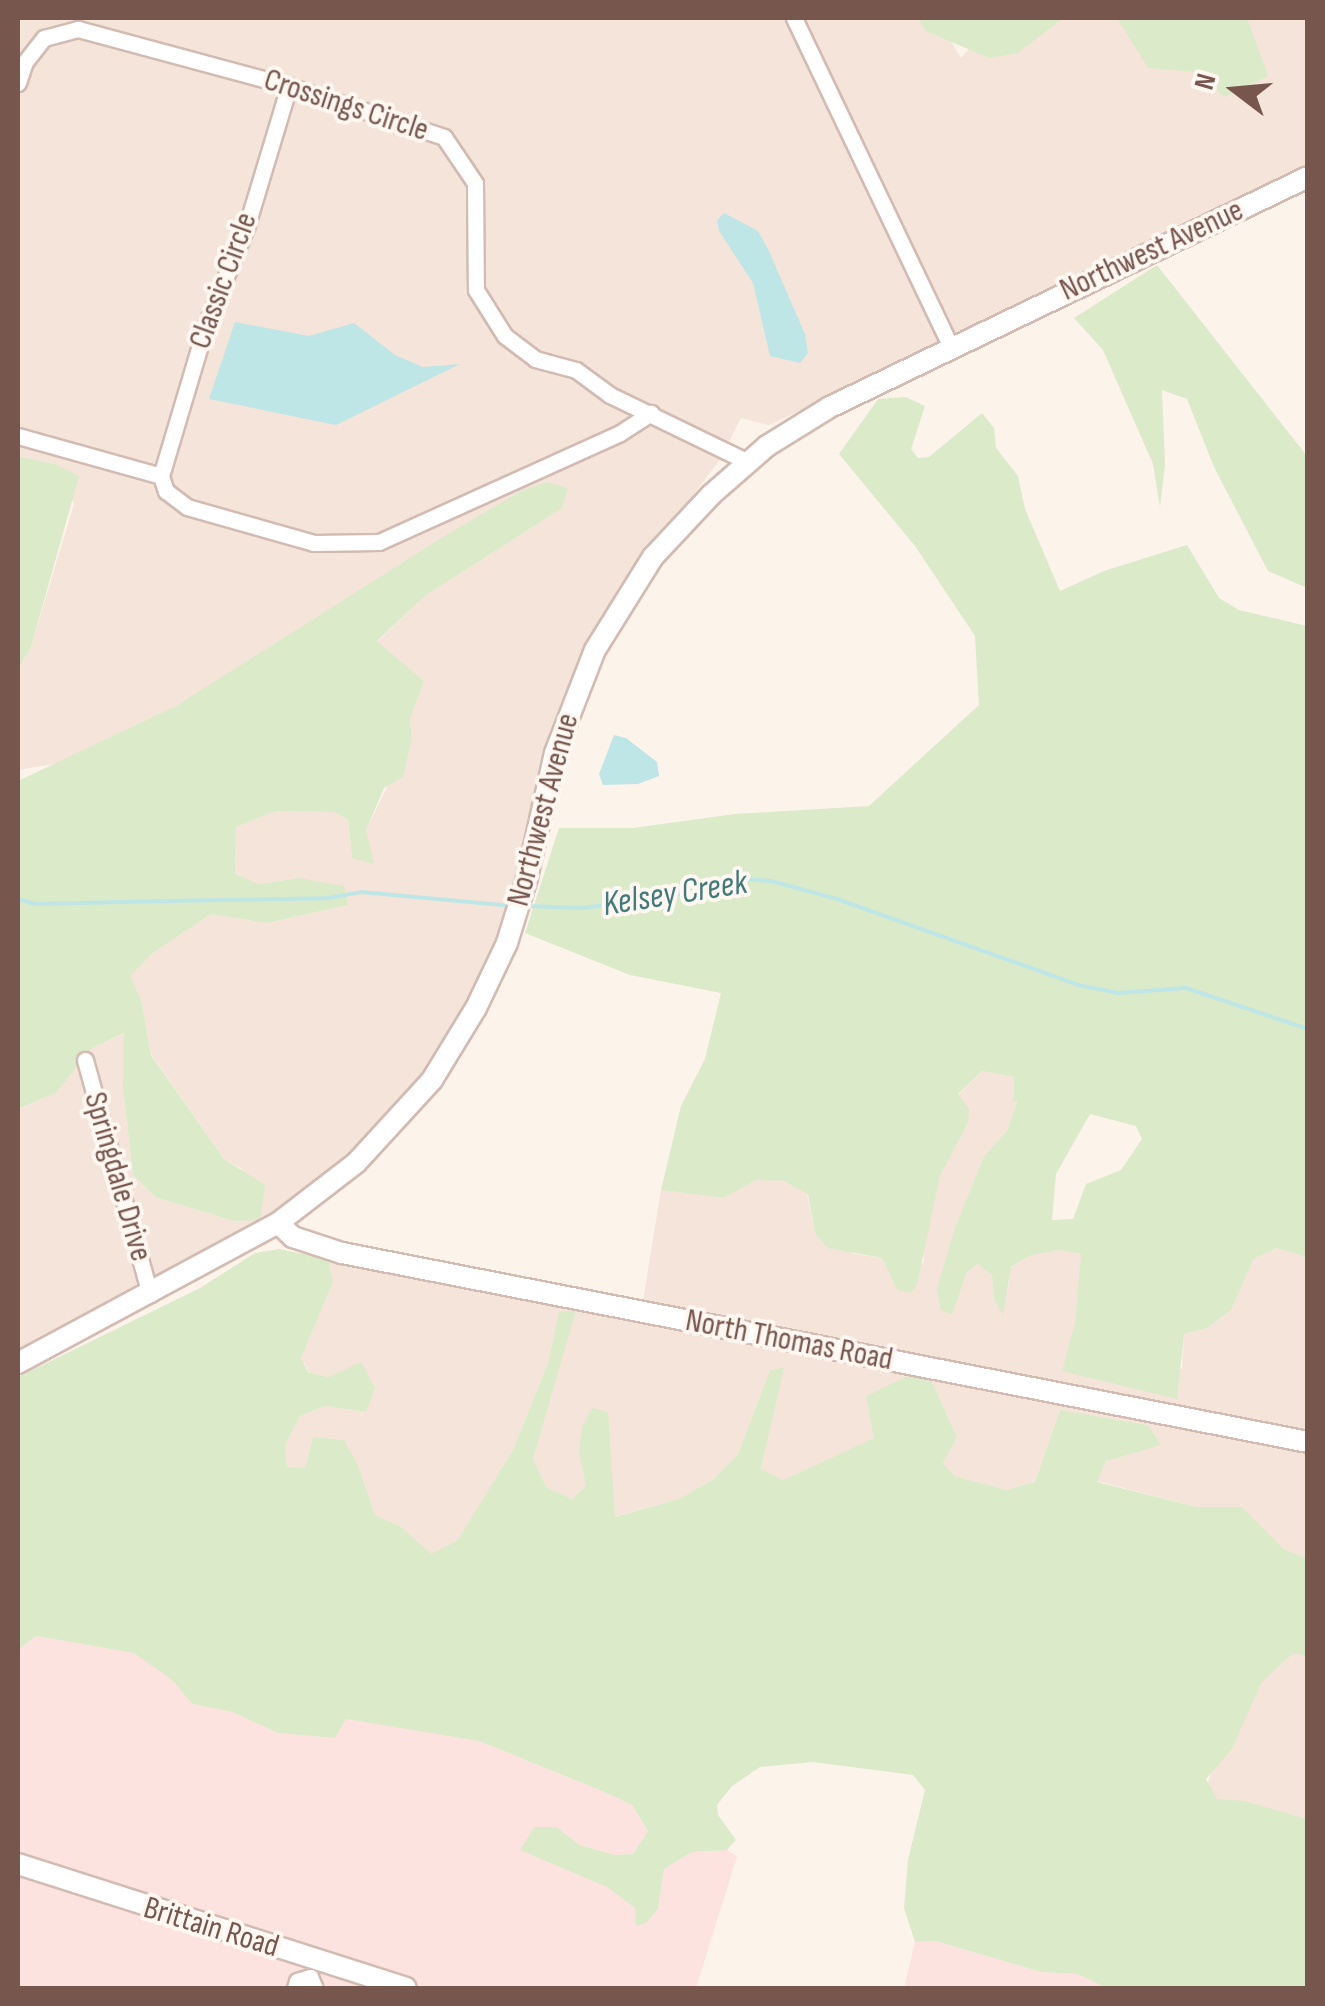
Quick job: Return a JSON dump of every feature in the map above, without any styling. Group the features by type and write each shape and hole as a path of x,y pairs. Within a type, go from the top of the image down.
{"street":[{"path":"794,18 951,347"},
{"name":"Crossings Circle","path":"18,82 25,62 44,38 78,29 289,86 444,136 474,183 476,290 506,336 536,359 576,370 610,395 748,462"},
{"name":"Classic Circle","path":"162,476 206,325 247,224 289,86"},
{"name":"Northwest Avenue","path":"18,1363 278,1223 356,1164 432,1080 476,1008 521,902 554,753 594,650 653,558 748,462 830,407 1308,177"},
{"path":"18,436 162,476 166,491 187,507 314,543 379,542 620,434 651,413"},
{"name":"Springdale Drive","path":"85,1060 150,1294"},
{"name":"North Thomas Road","path":"278,1223 293,1237 342,1252 1308,1442"},
{"name":"Brittain Road","path":"18,1864 314,1975 406,1988"},
{"path":"295,1988 297,1981 314,1975"}],"shaded area":[{"path":"18,18 937,18 961,58 996,18 1307,18 1307,177 769,425 741,418 718,462 623,587 564,703 549,738 522,868 496,951 433,1066 380,1128 322,1184 265,1222 18,1352 19,1109 56,1093 92,1048 125,1033 123,1088 133,1175 155,1197 234,1221 242,1169 224,1159 151,1054 142,1003 129,976 153,953 211,914 267,923 348,905 299,878 259,884 235,874 236,827 275,811 335,812 348,820 352,858 412,737 410,719 424,681 377,642 425,596 562,508 567,488 532,497 176,706 64,762 18,770 18,669 31,647 74,504 55,464 18,456"},
{"path":"982,1071 1014,1077 1013,1100 1017,1100 1007,1131 984,1156 955,1229 941,1310 952,1314 967,1272 978,1264 992,1275 994,1299 1008,1290 1010,1268 1029,1256 1058,1250 1082,1254 1075,1323 1063,1371 1182,1369 1184,1334 1207,1328 1231,1310 1254,1259 1276,1248 1307,1257 1307,1442 642,1307 661,1190 724,1198 756,1180 785,1180 807,1195 815,1233 854,1254 882,1258 897,1290 924,1262 923,1244 940,1176 968,1123 958,1095"},
{"path":"328,1259 1307,1444 1307,1559 1284,1549 1242,1507 1197,1507 1097,1481 1106,1461 1160,1444 1148,1425 1060,1410 1035,1482 1006,1490 954,1477 943,1463 957,1437 932,1382 866,1396 875,1438 783,1480 761,1470 783,1367 770,1370 738,1454 714,1479 679,1499 614,1517 610,1475 579,1453 586,1486 572,1499 546,1487 533,1459 575,1310 559,1313 548,1363 513,1450 458,1541 431,1555 400,1526 375,1515 358,1465 344,1440 313,1437 305,1468 287,1468 285,1445 300,1416 325,1406 366,1412 361,1363 328,1377 309,1372 301,1358 333,1282"},
{"path":"1253,1616 1307,1633 1307,1845 1200,1813"},
{"path":"36,1636 135,1653 172,1680 192,1704 232,1712 278,1733 335,1738 345,1718 479,1741 602,1791 632,1805 648,1831 633,1854 615,1855 580,1845 556,1827 534,1827 521,1850 607,1886 635,1908 658,1909 664,1869 692,1852 727,1850 737,1856 696,1988 18,1988 18,1650"},
{"path":"936,1941 1041,1972 1077,1974 1107,1988 904,1988 915,1942"}],"green space":[{"path":"918,18 1063,18 1018,53 989,58 926,31"},
{"path":"1117,18 1247,18 1268,76 1225,97 1195,72 1148,68"},
{"path":"1157,265 1307,456 1307,588 1268,571 1214,467 1187,399 1162,390 1165,465 1160,507 1153,464 1103,350 1074,318"},
{"path":"906,397 925,406 911,449 918,458 929,457 982,413 994,428 996,448 1018,476 1025,509 1060,591 1104,571 1187,545 1219,598 1239,610 1307,626 1307,1257 1276,1248 1254,1259 1231,1310 1207,1328 1184,1334 1177,1399 1062,1371 1075,1323 1081,1254 1058,1250 1029,1256 1011,1267 1003,1315 994,1299 992,1275 978,1264 967,1272 952,1315 941,1310 937,1289 955,1228 984,1156 1007,1131 1017,1101 1013,1101 1014,1077 982,1071 958,1094 969,1109 968,1123 940,1176 917,1285 910,1293 897,1290 882,1258 828,1248 815,1233 808,1195 785,1181 756,1180 724,1198 661,1190 681,1106 705,1059 721,993 630,975 525,933 559,828 633,828 735,814 869,806 979,705 975,636 915,546 839,454 878,399","holes":["1090,1114 1136,1126 1142,1139 1121,1170 1086,1184 1073,1219 1052,1220 1056,1174"]},
{"path":"18,456 55,464 79,476 31,647 18,669"},
{"path":"547,482 568,488 562,508 425,596 377,641 424,681 410,719 412,737 403,777 384,788 366,830 374,864 352,858 348,820 335,812 276,811 236,827 235,874 259,884 299,878 344,886 348,905 267,923 211,914 153,953 130,976 142,1003 151,1055 224,1159 265,1185 260,1220 234,1221 155,1197 133,1175 123,1088 124,1033 92,1048 56,1093 18,1109 18,781 176,706 443,537 521,491"},
{"path":"279,1249 328,1259 333,1282 301,1358 308,1372 328,1377 361,1362 375,1388 366,1412 325,1406 300,1416 285,1445 287,1467 305,1468 313,1437 344,1440 358,1465 375,1515 400,1526 431,1554 458,1540 513,1450 548,1363 559,1312 576,1310 533,1459 546,1487 572,1499 586,1486 579,1453 582,1427 592,1408 608,1412 615,1517 679,1499 714,1479 738,1454 770,1370 784,1367 761,1469 783,1480 874,1438 866,1396 910,1375 932,1382 957,1437 943,1463 954,1476 1006,1490 1035,1482 1060,1410 1148,1425 1161,1445 1106,1461 1097,1482 1197,1507 1242,1507 1284,1549 1307,1559 1307,1656 1293,1653 1262,1682 1231,1750 1206,1779 1217,1799 1244,1801 1307,1819 1307,1988 1107,1988 1077,1974 1041,1972 936,1941 915,1942 904,1908 908,1860 925,1790 913,1775 813,1762 760,1767 732,1786 717,1805 718,1815 736,1840 727,1850 692,1852 664,1869 658,1909 646,1923 636,1926 635,1908 607,1887 520,1850 534,1827 556,1827 580,1845 615,1855 633,1854 648,1831 632,1805 602,1791 479,1741 346,1719 335,1738 278,1733 232,1712 192,1704 172,1680 134,1653 36,1636 18,1650 18,1377 200,1288 255,1253"}],"water":[{"path":"724,213 758,231 768,249 805,334 808,353 800,363 770,356 753,283 719,231 717,220"},
{"path":"235,322 309,336 354,323 395,355 423,367 460,364 336,425 209,399"},
{"path":"614,735 626,738 657,762 659,776 638,784 603,785 599,774"}],"waterway":[{"name":"Kelsey Creek","path":"525,906 584,908 682,894 743,879 771,881 837,899 1078,985 1118,993 1186,988 1308,1029"},
{"name":"Kelsey Creek","path":"18,899 35,904 328,898 361,892 511,906"}]}
